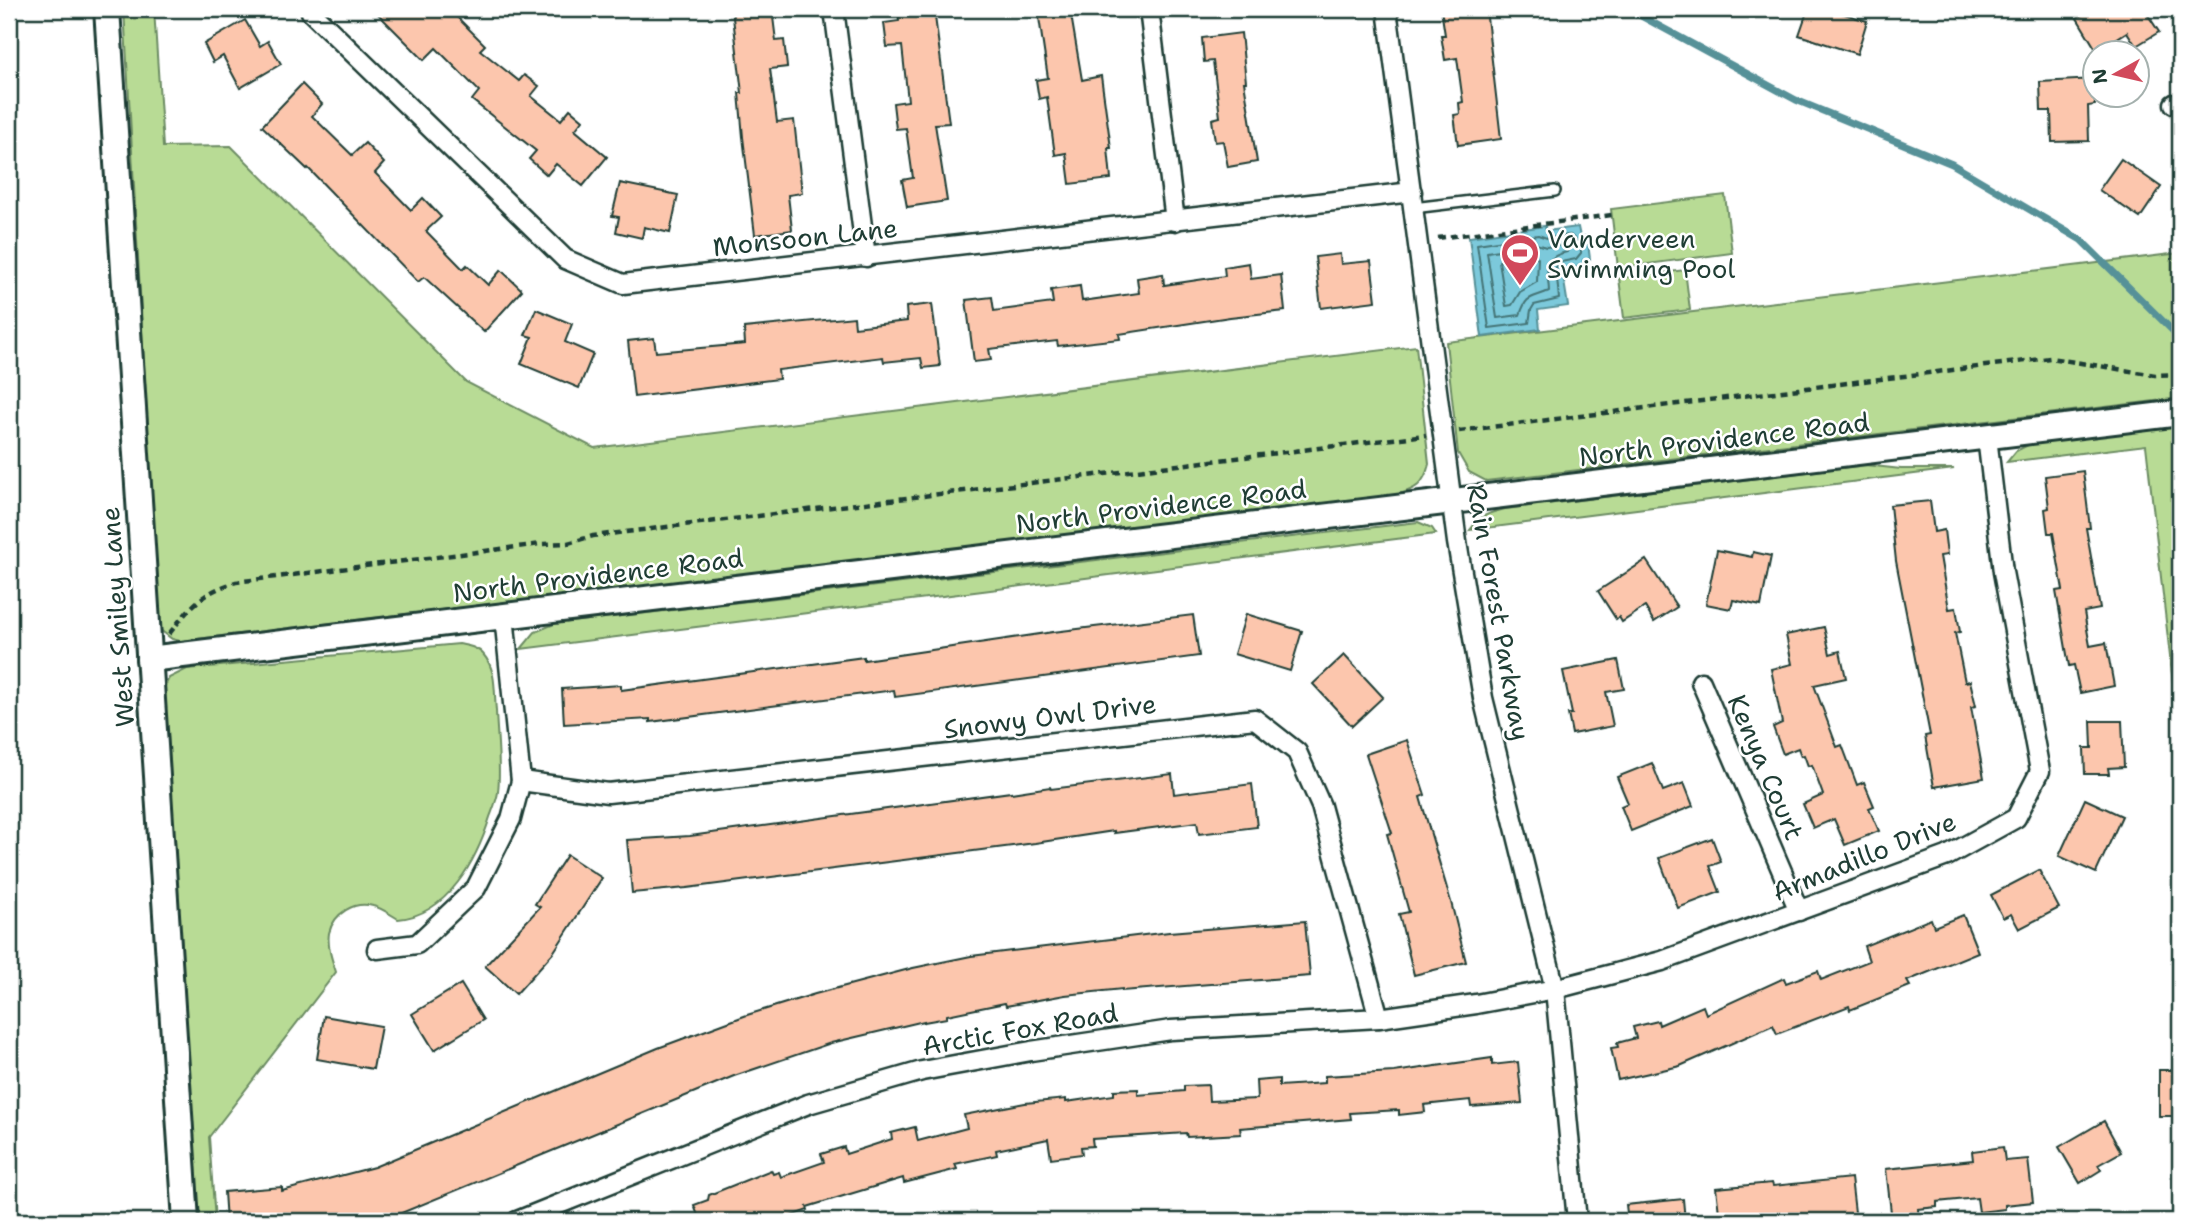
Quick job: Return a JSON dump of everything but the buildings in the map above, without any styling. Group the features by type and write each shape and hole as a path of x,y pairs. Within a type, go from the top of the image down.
{"street":[{"name":"West Smiley Lane","path":"107,9 186,1221"},
{"name":"Monsoon Lane","path":"311,9 311,12 565,259 624,284 1175,221 1413,200"},
{"path":"834,9 866,257"},
{"path":"1149,9 1175,221"},
{"name":"Rain Forest Parkway","path":"1387,9 1452,502 1483,698 1555,989 1577,1221"},
{"name":"North Providence Road","path":"149,659 2180,413"},
{"name":"Armadillo Drive","path":"1555,989 1662,961 1799,911 1947,856 2016,818 2040,771 2003,572 1987,437"},
{"path":"377,949 417,944 476,888 511,819 521,781 504,616"},
{"name":"Kenya Court","path":"1701,682 1799,911"},
{"name":"Snowy Owl Drive","path":"521,781 608,793 1255,719 1297,751 1321,806 1379,1018"},
{"name":"Arctic Fox Road","path":"517,1221 808,1104 922,1072 1031,1051 1171,1030 1379,1018 1555,989"}],"lane":[{"path":"1413,200 1556,191"}],"path":[{"path":"1438,238 1612,215"},
{"path":"1464,430 2050,358 2155,375 2180,374"},
{"path":"149,659 191,606 213,590 236,582 514,547 568,543 607,535 1422,435"}],"green space":[{"path":"124,9 154,9 163,147 231,146 466,382 594,448 1416,346 1429,464 1427,472 1416,486 1392,497 180,641 172,639 159,629"},
{"path":"1725,195 1732,253 1618,268 1611,209"},
{"path":"2180,253 2180,398 1486,481 1469,472 1458,453 1446,342"},
{"path":"1685,270 1690,310 1624,318 1619,278"},
{"path":"2180,425 2180,745 2146,445 2007,462 2016,451 2034,442"},
{"path":"1865,465 1901,469 1954,469 1470,530 1485,515 1505,509"},
{"path":"1418,522 1432,528 1436,534 521,649 535,632 554,624"},
{"path":"459,644 475,648 483,654 491,667 495,689 498,792 477,850 458,882 446,896 416,915 398,919 380,908 359,905 346,910 335,920 329,938 336,972 209,1137 215,1221 193,1221 162,692 169,678 187,669"}],"water":[{"name":"Vanderveen Swimming Pool","path":"1545,226 1546,231 1578,227 1580,237 1587,236 1590,259 1583,260 1584,266 1562,269 1568,306 1538,310 1540,329 1482,337 1469,237"}],"waterway":[{"path":"1613,9 1639,15 1796,100 1952,164 2081,240 2178,336 2180,359"}],"place":[{"name":"Vanderveen Swimming Pool","path":"1520,287"}]}
